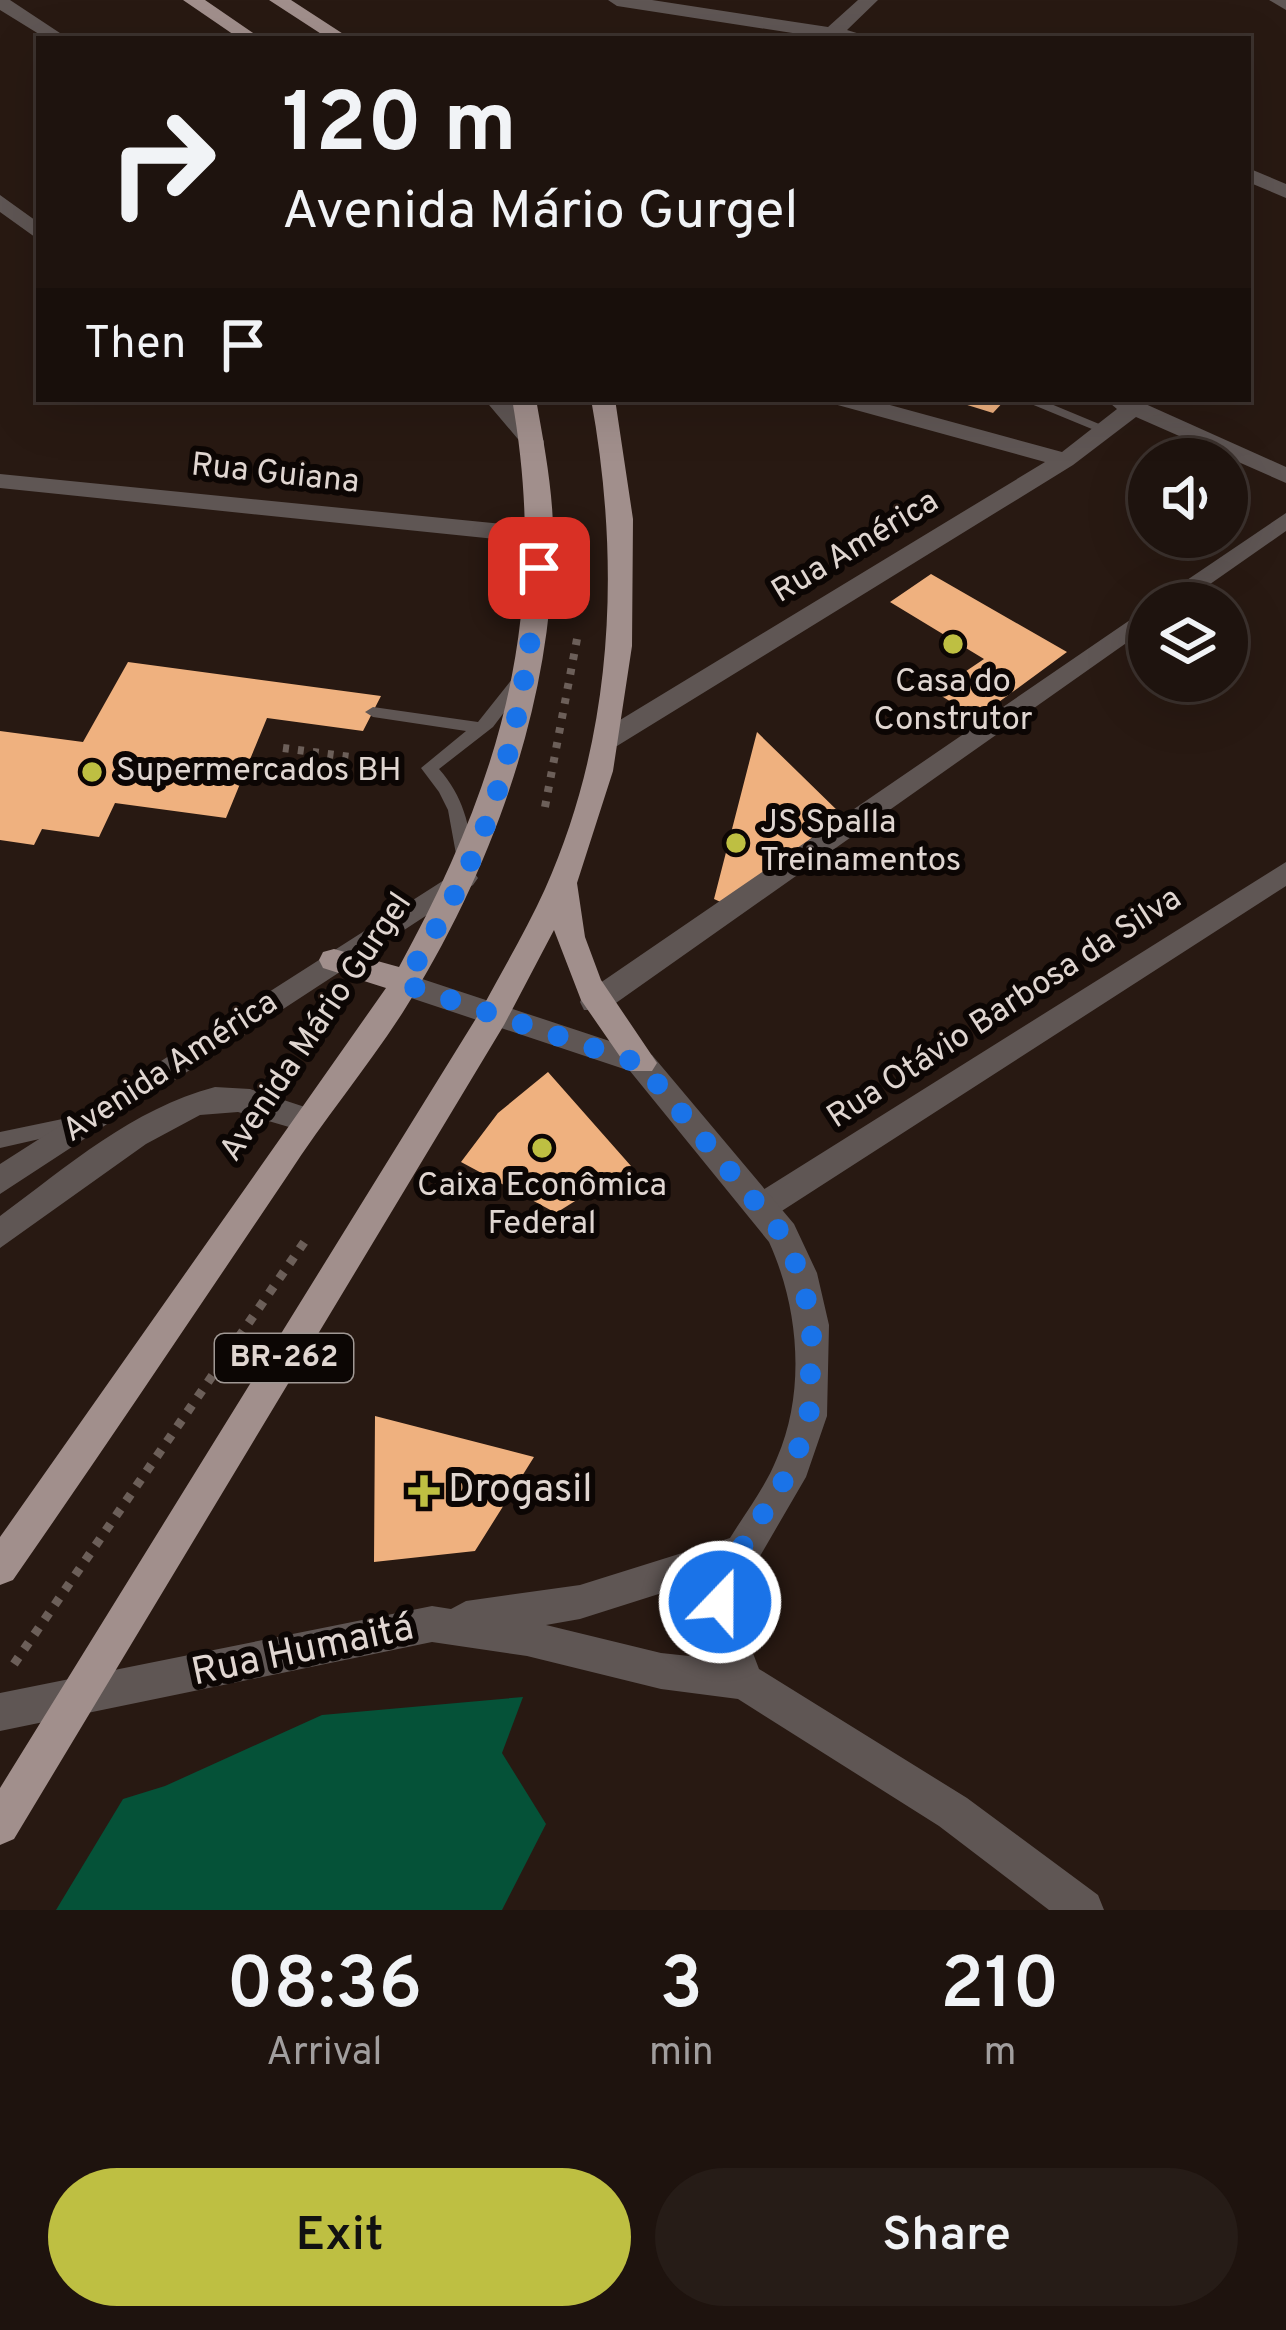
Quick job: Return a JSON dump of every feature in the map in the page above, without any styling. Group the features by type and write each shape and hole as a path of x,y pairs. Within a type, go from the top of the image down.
{"main road":[{"path":"192,0 249,36"},
{"path":"278,0 337,36"},
{"name":"Avenida Mário Gurgel","path":"0,1568 404,984 463,878 515,727 526,673 543,536 536,446 525,402"},
{"name":"BR-262","path":"0,1825 493,1016 562,884 608,740 624,558 616,455 604,402"},
{"path":"562,884 566,936 595,1002 641,1064"},
{"path":"334,960 384,972 404,984"}],"street":[{"path":"617,0 853,36"},
{"path":"834,32 869,0"},
{"path":"1278,0 1286,4"},
{"path":"0,2 54,36"},
{"path":"1251,175 1286,192"},
{"path":"0,201 36,231"},
{"path":"499,402 536,446"},
{"path":"853,402 1064,460"},
{"path":"1124,403 1286,476"},
{"name":"Rua América","path":"608,740 1109,431 1124,403"},
{"name":"Rua Guiana","path":"0,481 543,536"},
{"path":"1196,582 1286,520"},
{"path":"595,1002 1128,630"},
{"name":"Rua Otávio Barbosa da Silva","path":"762,1207 1286,872"},
{"name":"Avenida América","path":"0,1181 463,878"},
{"path":"404,984 641,1064 782,1234 812,1324 809,1416 793,1466 723,1584 720,1602 744,1681"},
{"name":"Avenida América","path":"0,1234 174,1112 216,1099 246,1101 306,1120"},
{"path":"432,1624 580,1602 739,1552"},
{"name":"Rua Humaitá","path":"0,1712 432,1624 526,1638 661,1671 744,1681 952,1812 1083,1910"}],"lane":[{"path":"1034,402 1109,431"},
{"path":"463,878 458,806 429,768 481,728 526,673"},
{"path":"373,712 481,728"},
{"path":"0,1140 68,1127 109,1108"}],"path":[{"path":"283,748 429,768"}],"green space":[{"path":"523,1697 502,1753 546,1824 502,1910 56,1910 123,1799 165,1786 322,1715"}],"building":[{"path":"958,402 1003,402 993,413"},
{"path":"931,574 1067,652 977,718 935,692 984,659 890,602"},
{"path":"128,662 381,696 363,731 267,718 226,818 115,803 99,837 42,829 34,845 0,840 0,731 83,742"},
{"path":"757,732 842,815 725,904 714,899"},
{"name":"Caixa Econômica Federal","path":"548,1072 631,1166 556,1213 461,1162 498,1113"},
{"path":"375,1416 534,1457 475,1551 374,1562"}],"place":[{"name":"Casa do Construtor","path":"953,644"},
{"name":"Supermercados BH","path":"92,772"},
{"name":"JS Spalla Treinamentos","path":"736,843"},
{"name":"Caixa Econômica Federal","path":"542,1148"},
{"name":"Drogasil","path":"424,1491"}],"route":[{"path":"539,568 515,727 482,833 463,878 404,984 641,1064 782,1234 800,1273 812,1324 809,1416 793,1466 739,1552 720,1602"}]}
